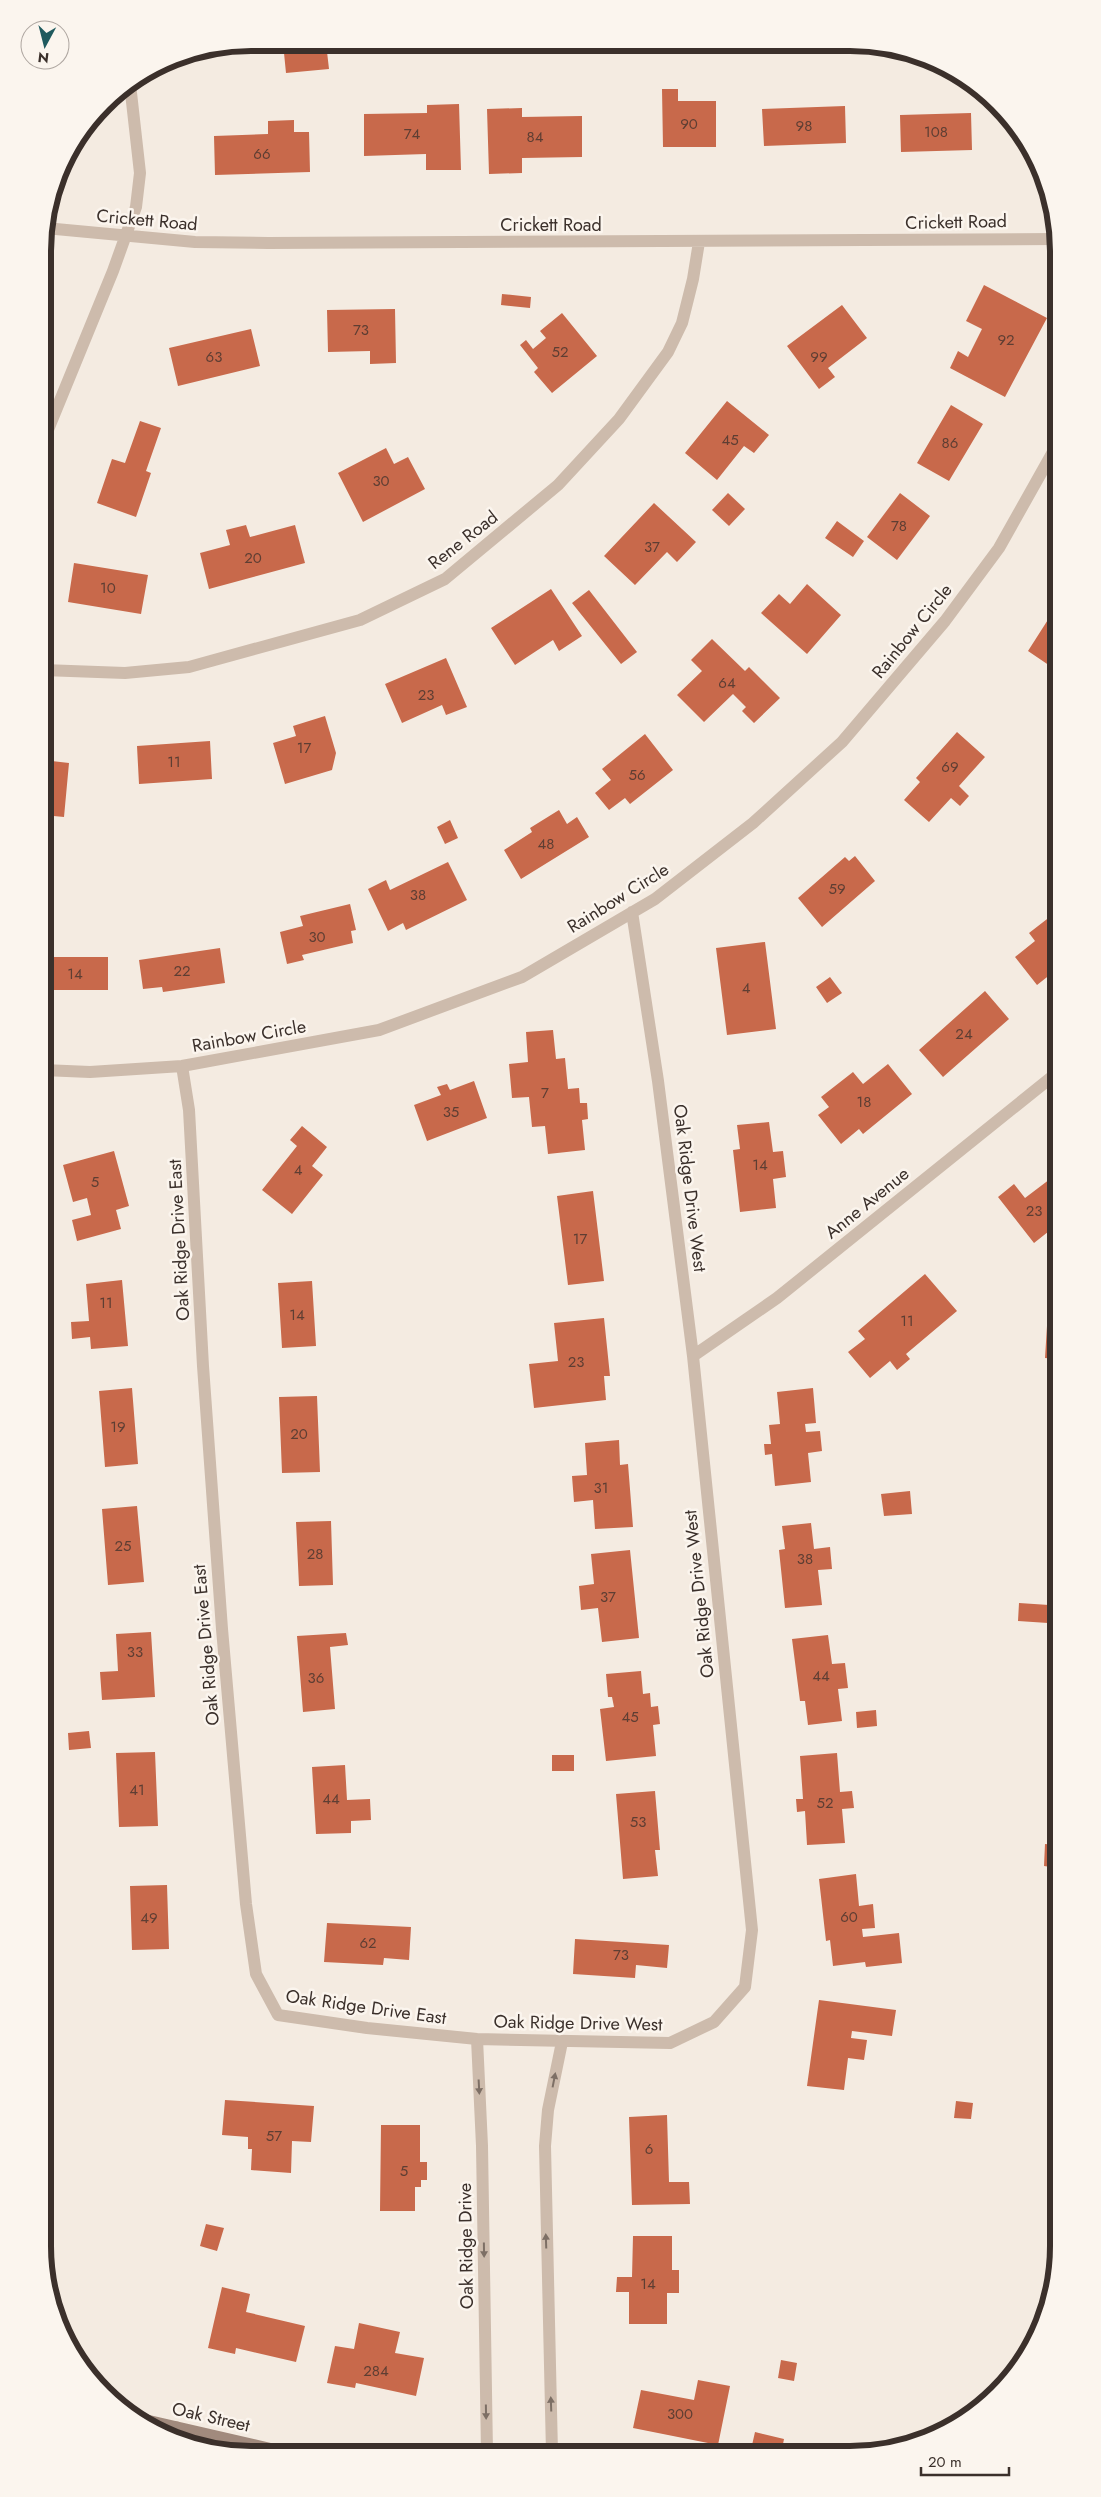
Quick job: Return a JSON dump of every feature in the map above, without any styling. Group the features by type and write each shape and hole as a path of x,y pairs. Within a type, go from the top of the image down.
{"main road":[{"name":"Oak Street","path":"183,2434 251,2446"}],"street":[{"path":"51,422 136,206 140,173 131,92"},
{"name":"Crickett Road","path":"53,229 125,237 195,242 278,243 1049,239"},
{"name":"Rene Road","path":"51,670 125,673 189,667 360,620 446,580 558,485 619,419 668,352 682,323 693,279 699,242"},
{"name":"Rainbow Circle","path":"51,1070 90,1072 182,1066 379,1030 522,977 655,899 753,823 842,742 945,621 999,548 1050,457"},
{"name":"Oak Ridge Drive West","path":"477,2039 670,2043 714,2022 745,1987 752,1930 693,1356 658,1081 632,912"},
{"name":"Oak Ridge Drive East","path":"182,1066 189,1110 203,1366 222,1629 246,1904 256,1974 278,2015 366,2028 477,2039"},
{"name":"Anne Avenue","path":"693,1356 776,1298 1050,1078"},
{"name":"Oak Ridge Drive","path":"477,2039 482,2146 487,2446"},
{"path":"552,2446 545,2146 548,2110 562,2042"}],"building":[{"path":"284,51 327,51 329,69 286,73"},
{"path":"662,89 678,89 678,101 716,101 716,147 663,147"},
{"path":"459,104 461,170 426,170 426,154 364,156 364,114 427,113 427,105"},
{"path":"845,106 846,143 764,146 762,109"},
{"path":"522,108 522,117 582,116 582,157 522,158 522,173 489,174 487,109"},
{"path":"971,113 972,150 901,152 900,115"},
{"path":"294,120 294,132 309,132 310,172 215,175 214,136 268,134 268,121"},
{"path":"984,285 1047,318 1005,397 950,368 958,351 968,357 982,329 966,321"},
{"path":"502,294 531,297 530,308 501,305"},
{"path":"842,305 867,338 828,368 835,377 819,389 787,346"},
{"path":"395,309 396,363 370,364 370,351 328,352 327,310"},
{"path":"562,313 597,356 552,393 534,372 538,368 520,345 526,340 533,349 546,338 540,331"},
{"path":"251,329 260,366 178,386 169,348"},
{"path":"727,401 769,435 754,453 744,446 717,480 685,453"},
{"path":"951,405 983,424 949,481 917,463"},
{"path":"140,421 161,428 146,471 151,473 136,517 97,503 112,459 125,463"},
{"path":"386,448 394,464 408,457 425,489 363,522 338,473"},
{"path":"728,493 745,509 729,526 712,510"},
{"path":"900,493 930,516 897,560 867,537"},
{"path":"654,503 696,542 677,562 667,552 635,585 604,556"},
{"path":"837,521 864,541 853,557 825,538"},
{"path":"246,525 250,537 295,525 305,563 209,589 200,553 230,545 226,530"},
{"path":"74,563 148,575 141,614 68,602"},
{"path":"807,584 841,615 807,654 761,613 779,594 790,604"},
{"path":"551,589 582,636 559,651 553,640 515,665 491,628"},
{"path":"589,590 637,652 621,664 572,603"},
{"path":"1050,617 1050,666 1028,651"},
{"path":"712,639 745,671 749,667 780,698 754,723 742,711 746,707 733,694 704,722 677,695 702,671 691,660"},
{"path":"446,658 467,707 446,715 442,705 402,723 385,684"},
{"path":"325,716 336,753 332,770 285,784 273,743 296,736 293,726"},
{"path":"957,732 985,757 959,786 969,796 960,806 951,798 929,822 904,800 920,782 916,778"},
{"path":"645,734 673,770 630,804 625,798 609,810 595,793 611,780 602,769"},
{"path":"210,741 212,779 139,784 137,746"},
{"path":"51,761 69,763 64,817 51,816"},
{"path":"559,810 567,824 577,817 589,837 521,879 504,850 532,832 530,828"},
{"path":"450,820 458,838 445,844 437,827"},
{"path":"855,856 875,881 822,927 798,898 845,857 849,861"},
{"path":"448,862 467,900 406,930 403,923 388,931 368,889 386,880 390,890"},
{"path":"350,904 356,930 351,931 353,943 302,955 304,960 287,964 280,932 303,926 300,916"},
{"path":"1050,917 1050,975 1037,985 1015,957 1035,941 1029,933"},
{"path":"765,942 776,1029 727,1035 716,948"},
{"path":"220,948 225,983 163,992 162,987 143,989 139,960"},
{"path":"51,957 108,957 108,990 51,990"},
{"path":"830,977 842,993 827,1003 816,987"},
{"path":"985,991 1009,1019 943,1077 919,1050"},
{"path":"553,1030 556,1059 565,1058 568,1089 579,1088 580,1103 587,1103 588,1119 582,1120 585,1150 548,1154 545,1126 532,1127 529,1097 512,1098 509,1064 528,1062 526,1032"},
{"path":"888,1064 912,1094 863,1134 859,1129 841,1144 818,1115 829,1107 821,1097 853,1072 863,1084"},
{"path":"474,1081 487,1118 427,1141 414,1105 441,1095 437,1087 447,1084 450,1090"},
{"path":"769,1122 773,1152 783,1151 786,1177 773,1179 776,1208 740,1212 733,1150 740,1149 737,1125"},
{"path":"302,1126 327,1147 312,1166 323,1175 292,1214 262,1190 297,1146 290,1140"},
{"path":"114,1151 129,1206 116,1210 121,1229 77,1241 72,1220 91,1215 87,1198 73,1202 63,1165"},
{"path":"1050,1179 1050,1230 1034,1243 998,1197 1014,1184 1025,1198"},
{"path":"593,1191 604,1281 568,1285 557,1196"},
{"path":"925,1274 957,1311 906,1354 910,1359 897,1370 890,1361 870,1378 848,1352 865,1339 858,1331"},
{"path":"122,1280 128,1346 91,1349 90,1337 72,1339 71,1322 89,1321 86,1284"},
{"path":"312,1281 316,1346 282,1348 278,1283"},
{"path":"604,1318 610,1376 604,1376 606,1400 534,1408 529,1364 558,1361 554,1323"},
{"path":"1047,1326 1050,1326 1050,1358 1045,1358"},
{"path":"132,1388 138,1464 105,1467 99,1391"},
{"path":"813,1388 816,1423 805,1424 806,1432 820,1431 822,1451 808,1453 811,1482 775,1486 772,1454 765,1455 764,1444 771,1444 769,1425 780,1424 777,1392"},
{"path":"317,1396 320,1472 282,1473 279,1397"},
{"path":"619,1440 620,1465 628,1464 633,1527 595,1529 593,1500 574,1502 572,1476 587,1475 585,1443"},
{"path":"910,1491 912,1514 884,1516 881,1494"},
{"path":"137,1506 144,1582 108,1585 102,1509"},
{"path":"331,1521 333,1585 299,1586 296,1522"},
{"path":"811,1523 814,1549 830,1547 832,1569 818,1570 822,1605 785,1608 779,1550 785,1549 782,1526"},
{"path":"630,1550 639,1638 602,1642 598,1608 581,1610 579,1586 594,1584 591,1554"},
{"path":"1019,1603 1049,1605 1048,1623 1018,1621"},
{"path":"151,1632 155,1697 102,1700 100,1672 118,1671 116,1634"},
{"path":"346,1633 348,1645 330,1647 335,1709 303,1712 297,1636"},
{"path":"828,1635 832,1664 845,1663 848,1688 838,1689 842,1721 808,1725 805,1701 800,1701 792,1639"},
{"path":"641,1671 643,1694 650,1693 651,1707 658,1706 660,1724 653,1725 656,1756 606,1761 600,1709 614,1707 612,1697 608,1697 606,1674"},
{"path":"876,1710 877,1726 857,1728 856,1712"},
{"path":"89,1731 91,1748 69,1750 68,1733"},
{"path":"1049,1748 1050,1748 1050,1768 1047,1768"},
{"path":"155,1752 158,1826 119,1827 116,1753"},
{"path":"837,1753 840,1792 852,1791 854,1808 842,1809 845,1843 807,1845 805,1811 797,1812 796,1799 803,1799 800,1756"},
{"path":"552,1755 574,1755 574,1771 552,1771"},
{"path":"345,1765 347,1800 370,1799 371,1820 351,1821 351,1833 316,1834 312,1767"},
{"path":"655,1791 660,1850 655,1850 658,1876 623,1879 616,1794"},
{"path":"1045,1844 1050,1844 1050,1867 1044,1866"},
{"path":"856,1874 859,1906 873,1904 875,1928 862,1929 863,1937 899,1933 902,1963 866,1967 865,1962 833,1966 830,1940 826,1941 819,1879"},
{"path":"167,1885 169,1949 132,1950 130,1886"},
{"path":"327,1923 411,1927 409,1960 384,1958 383,1965 324,1962"},
{"path":"575,1939 669,1945 667,1968 636,1965 635,1978 573,1974"},
{"path":"819,2000 896,2010 892,2036 852,2031 851,2038 867,2040 864,2060 848,2058 844,2090 807,2086"},
{"path":"225,2100 314,2106 311,2142 292,2141 291,2173 251,2170 252,2149 248,2149 248,2137 222,2135"},
{"path":"956,2101 973,2103 971,2119 954,2118"},
{"path":"667,2115 669,2182 689,2182 690,2204 632,2205 629,2117"},
{"path":"381,2125 420,2125 420,2162 427,2162 427,2180 421,2180 421,2187 415,2187 415,2211 380,2211"},
{"path":"206,2224 224,2228 217,2251 200,2246"},
{"path":"633,2236 672,2236 672,2270 679,2270 679,2293 667,2293 667,2324 629,2324 629,2292 616,2292 617,2277 632,2277"},
{"path":"222,2287 250,2294 246,2312 305,2326 296,2362 236,2348 235,2354 208,2348"},
{"path":"359,2323 400,2332 395,2353 424,2358 416,2396 356,2383 355,2388 327,2383 335,2346 354,2349"},
{"path":"781,2360 797,2363 794,2381 778,2378"},
{"path":"698,2380 730,2386 718,2445 633,2428 641,2390 694,2400"},
{"path":"755,2432 784,2439 783,2444 791,2446 752,2446"}]}
